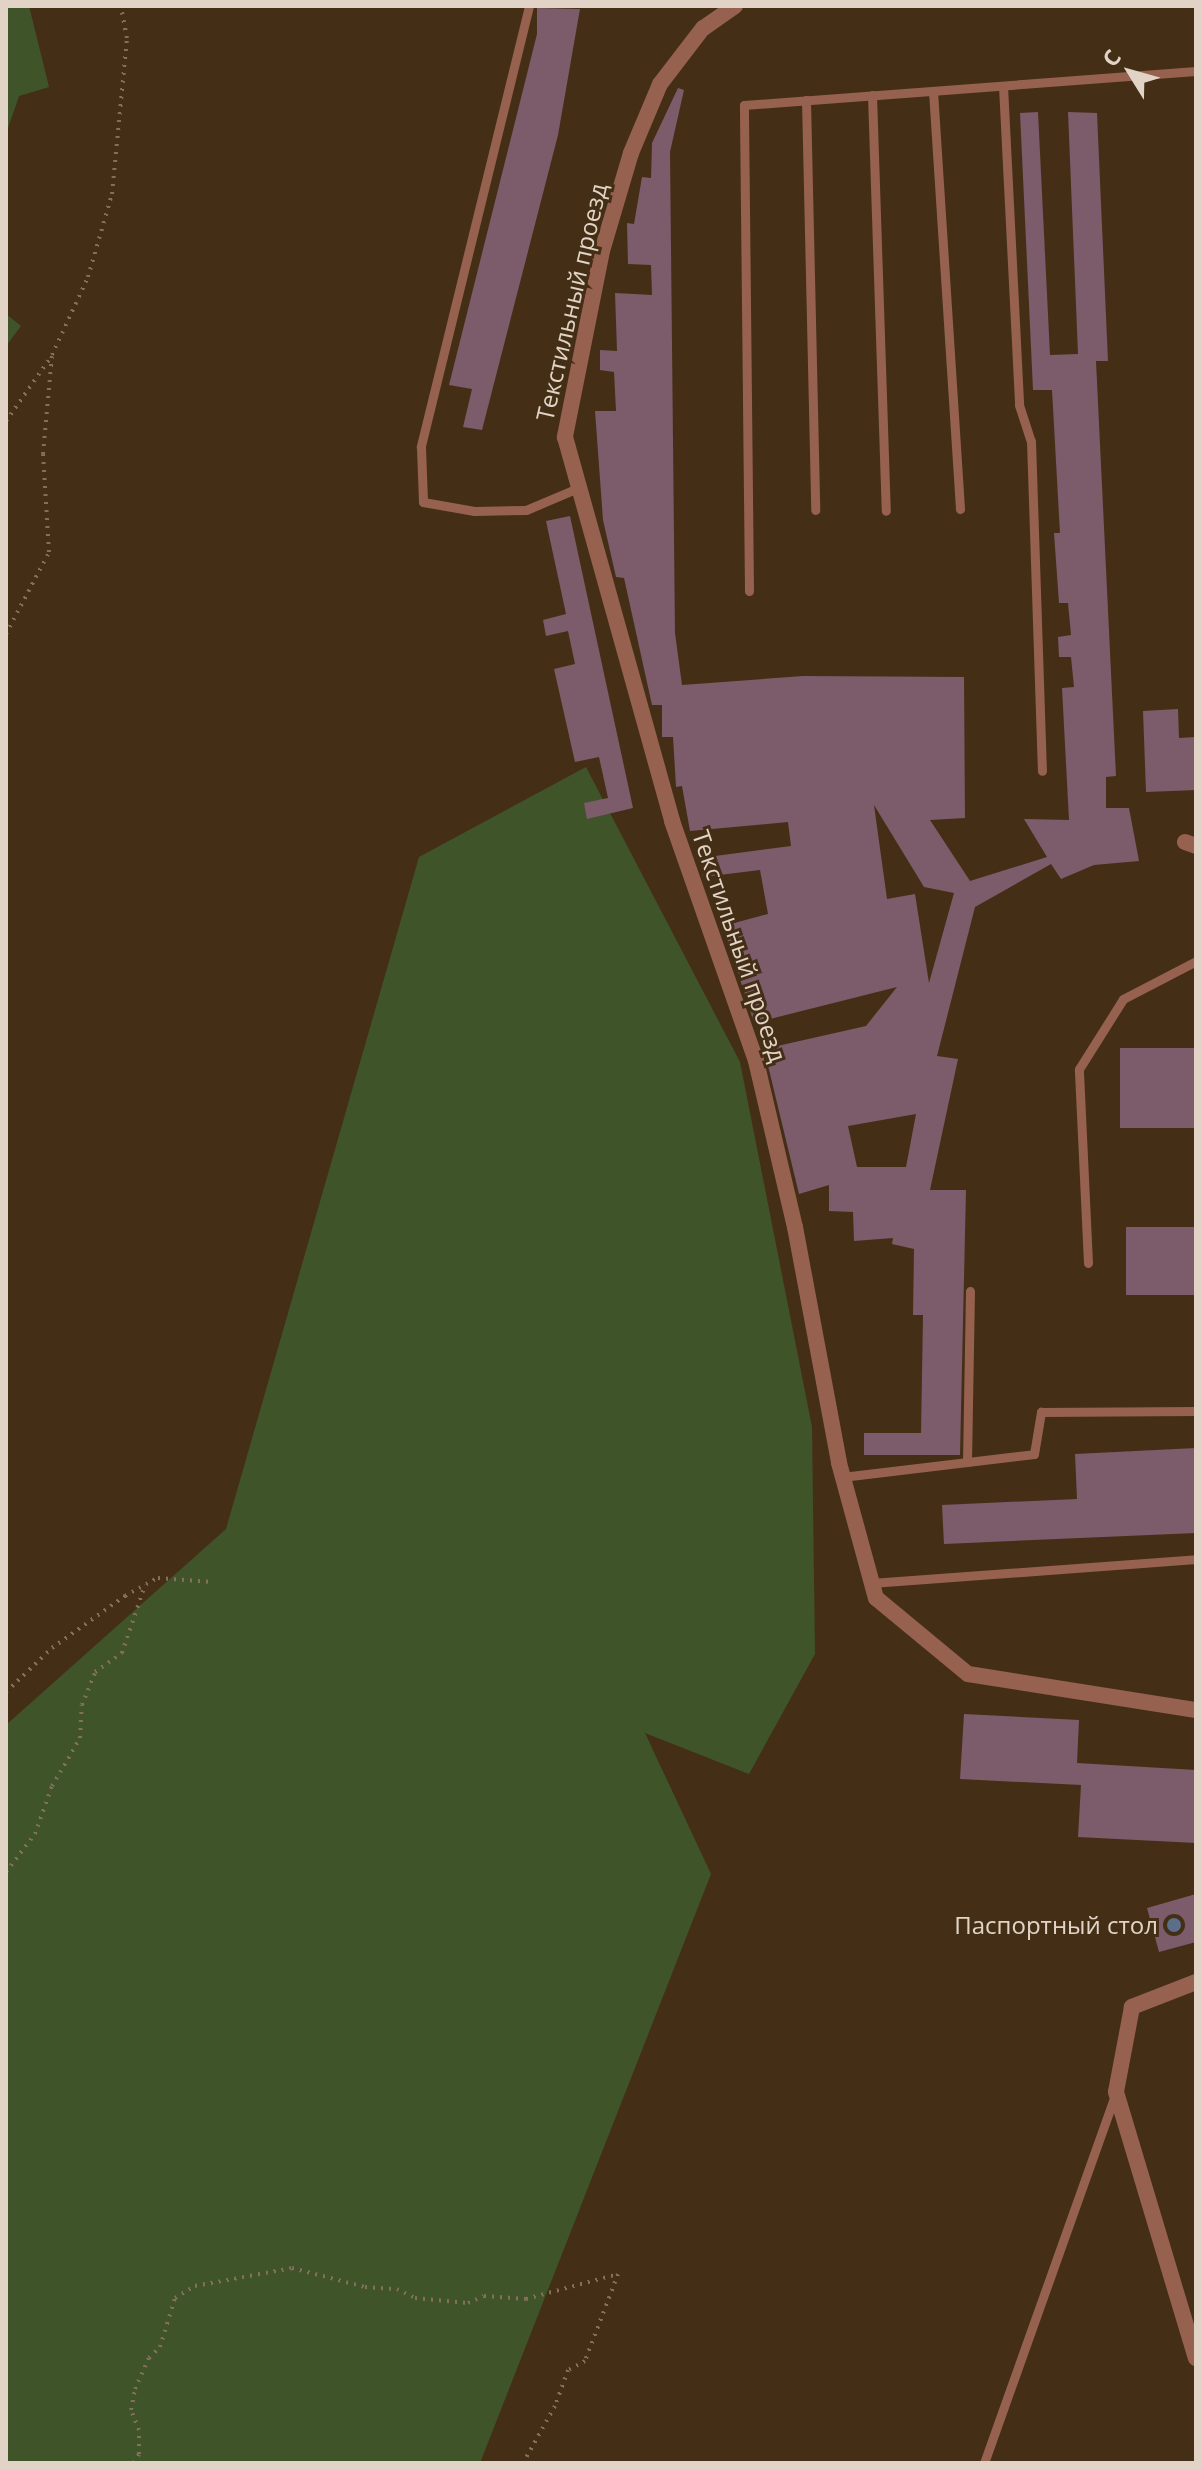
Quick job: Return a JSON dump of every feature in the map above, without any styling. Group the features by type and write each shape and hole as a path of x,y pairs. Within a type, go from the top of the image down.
{"street":[{"name":"Текстильный проезд","path":"735,6 703,28 660,84 631,153 602,251 565,437 672,821 756,1061 795,1227 842,1477 876,1598 968,1674 1196,1710"},
{"path":"1196,1982 1132,2007 1116,2092 1196,2358"}],"lane":[{"path":"529,6 421,447 423,502 474,511 526,510 578,488"},
{"path":"749,591 744,105 1196,71"},
{"path":"1003,86 1019,405 1031,441 1042,771"},
{"path":"933,91 960,509"},
{"path":"872,95 886,511"},
{"path":"806,100 815,510"},
{"path":"1088,1263 1079,1069 1123,999 1196,961"},
{"path":"967,1462 970,1291"},
{"path":"842,1477 1034,1454 1041,1412 1196,1411"},
{"path":"871,1583 1196,1559"},
{"path":"984,2463 1116,2092"}],"path":[{"path":"6,421 52,355 88,277 112,194 127,38 121,6"},
{"path":"6,634 29,599 49,552 43,454 52,355"},
{"path":"6,1692 52,1648 158,1578 213,1582"},
{"path":"6,1872 35,1834 52,1786 80,1738 82,1705 95,1672 122,1653 145,1585"},
{"path":"134,2463 139,2454 139,2430 131,2410 135,2389 149,2358 160,2347 175,2298 195,2286 292,2268 365,2287 397,2289 415,2298 468,2303 484,2296 526,2299 618,2274 585,2361 568,2370 555,2406 523,2463"}],"green space":[{"path":"6,6 29,6 49,87 19,96 6,134"},
{"path":"6,314 21,326 6,346"},
{"path":"586,767 740,1062 812,1427 815,1654 749,1774 645,1733 711,1874 480,2463 6,2463 6,1725 226,1529 419,857"}],"building":[{"path":"537,8 580,9 558,135 482,430 463,427 472,389 449,385 537,34"},
{"path":"678,88 684,90 670,152 675,633 682,685 803,676 964,677 965,818 930,820 970,881 1047,857 1024,819 1069,820 1062,688 1074,687 1071,657 1059,657 1058,637 1071,635 1068,603 1059,603 1054,533 1060,533 1052,390 1033,390 1020,113 1038,112 1050,355 1078,354 1068,112 1097,113 1108,361 1096,361 1116,776 1106,777 1106,808 1129,808 1139,861 1094,865 1061,879 1051,864 975,907 937,1056 958,1059 930,1190 966,1190 960,1455 864,1455 864,1433 921,1433 923,1315 913,1315 914,1249 892,1244 893,1238 854,1241 853,1212 829,1211 829,1185 799,1194 764,1049 866,1026 897,987 754,1023 723,926 768,914 760,870 703,877 700,858 791,846 788,822 690,831 682,786 676,787 673,737 662,737 662,705 652,705 624,578 616,577 603,520 595,411 616,411 614,372 600,370 600,350 617,351 615,293 652,295 651,265 628,264 627,223 634,224 642,177 651,178 652,143","holes":["874,805 924,887 954,893 929,983 915,894 887,899","916,1114 906,1167 857,1167 848,1126"]},
{"path":"570,516 633,808 587,819 584,803 608,798 599,757 575,762 554,669 575,664 568,631 546,636 543,620 566,614 546,521"},
{"path":"1178,709 1179,738 1196,737 1196,790 1146,792 1143,711"},
{"path":"1120,1048 1196,1048 1196,1128 1120,1128"},
{"path":"1126,1227 1196,1227 1196,1295 1126,1295"},
{"path":"1196,1448 1196,1533 944,1544 942,1505 1077,1499 1075,1454"},
{"path":"964,1714 1079,1720 1077,1763 1196,1770 1196,1843 1078,1837 1081,1785 960,1779"},
{"name":"Паспортный стол","path":"1196,1894 1196,1942 1159,1952 1147,1908"}],"place":[{"name":"Паспортный стол","path":"1174,1925"}]}
